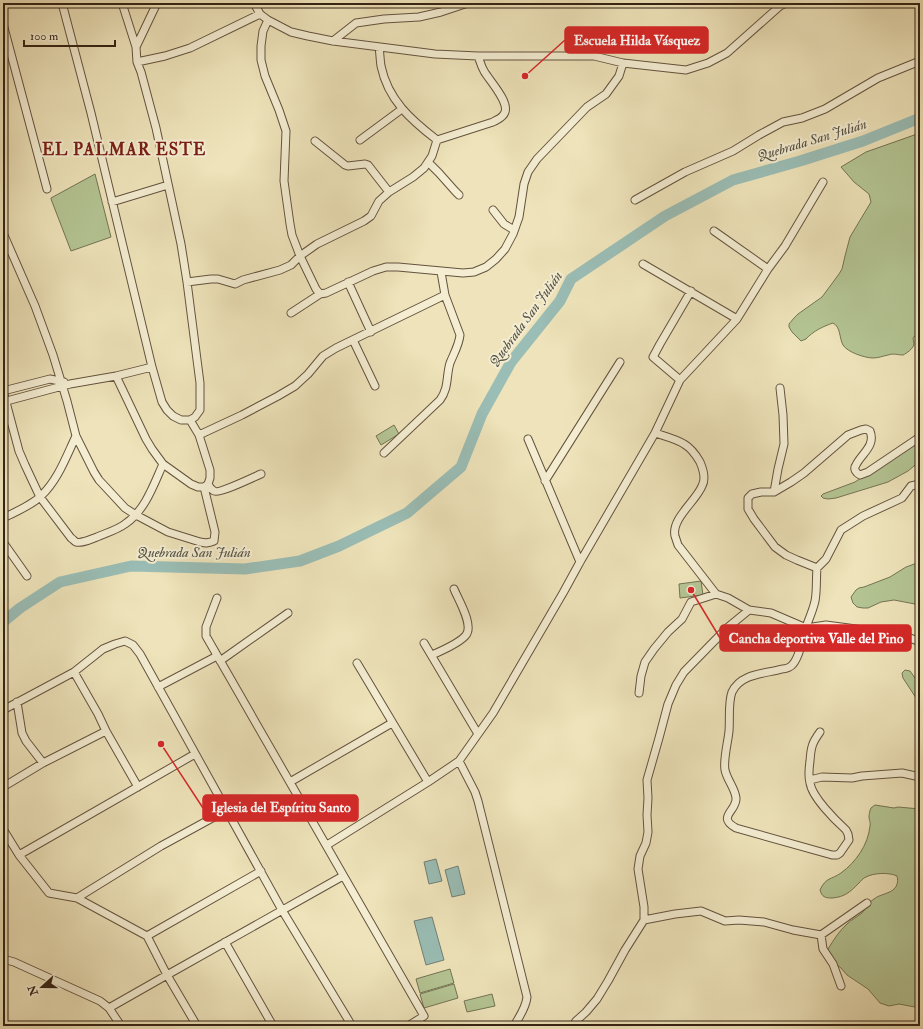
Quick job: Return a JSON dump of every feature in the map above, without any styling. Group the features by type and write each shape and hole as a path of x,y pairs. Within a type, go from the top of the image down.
{"street":[{"path":"62,3 91,113 152,367 162,402 173,416 181,420 190,420 200,410 201,400 199,369 181,244 156,128 137,62 136,47 122,3"},
{"path":"136,47 157,3"},
{"path":"254,3 260,14 291,32 333,41 435,54 478,56 594,56 623,63 686,70 727,53 780,6 786,3"},
{"path":"333,41 356,23 384,19 419,17 441,12 468,3"},
{"path":"137,62 166,56 190,48 260,14"},
{"path":"268,20 263,31 261,60 286,131 284,181 292,235 300,256 316,289 320,294"},
{"path":"3,24 47,189"},
{"path":"380,47 381,66 394,98 402,109 420,127 438,140"},
{"path":"438,140 493,122 502,117 505,112 506,107 504,102 484,71 478,56"},
{"path":"635,200 685,172 733,151 783,122 802,118 825,109 878,78 920,62"},
{"path":"291,313 320,294 326,293 373,271 398,267 441,272 474,272 496,259 505,249 519,217 524,184 528,172 537,159 587,107 606,94 619,76 623,63"},
{"path":"360,140 402,109"},
{"path":"187,282 218,279 235,284 243,280 280,270 290,265 300,256 325,239 364,221 371,216 379,200 424,168 432,156 438,140"},
{"path":"315,141 345,166 368,165 389,192"},
{"path":"428,162 454,192 460,194"},
{"path":"327,845 459,761 493,713 563,593 655,433 680,380 737,319 823,182"},
{"path":"112,202 168,185"},
{"path":"492,210 504,224 514,230"},
{"path":"714,231 768,269"},
{"path":"3,233 35,306 53,355 76,436 99,480 120,503 136,515 168,532 206,543 214,541 215,537 206,485 210,478 210,470 199,435 190,420"},
{"path":"643,264 737,319"},
{"path":"384,453 445,394 450,363 460,335 445,295 441,272"},
{"path":"348,282 371,332"},
{"path":"680,380 653,358 691,292"},
{"path":"199,435 242,415 295,386 308,374 323,356 336,348 445,295"},
{"path":"353,340 375,386"},
{"path":"545,481 620,362"},
{"path":"5,402 62,384 116,376 152,367"},
{"path":"116,376 152,449 164,464 191,484 198,486 206,485 216,492 227,489 261,474"},
{"path":"62,384 50,379 3,391 19,451 40,497 71,538 76,542 87,541 113,531 126,524 142,507 164,464"},
{"path":"774,492 784,444 780,388"},
{"path":"817,568 786,555 775,547 748,509 748,498 752,494 774,492 804,473 848,435 861,430 870,431 872,441 855,466 856,473 860,475 868,472 920,437"},
{"path":"655,433 684,444 692,450 702,467 704,477 703,486 679,520 675,528 675,536 678,545 716,594 728,598 749,610 771,613 806,628 826,625 905,636 920,642"},
{"path":"3,518 40,497 57,476 76,436"},
{"path":"528,439 580,562"},
{"path":"820,732 811,748 809,769 810,784 816,796 848,834 849,840 840,853 837,855 832,855 736,828 728,823 728,813 735,804 736,799 724,768 729,730 730,698 732,692 745,678 786,669 793,665 815,601 817,568 826,559 841,530 863,516 902,498 911,486 920,484"},
{"path":"3,542 27,576"},
{"path":"432,655 462,639 467,634 469,628 467,620 454,589"},
{"path":"639,693 641,676 646,662 654,649 668,632 682,619 691,602 716,594"},
{"path":"217,598 206,627 206,636 424,1016 408,1026"},
{"path":"573,1026 597,999 644,920 644,907 638,868 640,856 646,843 648,832 647,780 668,704 676,685 684,672 727,628 749,610"},
{"path":"158,687 218,658 288,614"},
{"path":"3,710 74,672 103,649 125,641 133,645 140,654 282,910 352,1026"},
{"path":"424,643 478,734"},
{"path":"357,663 428,782"},
{"path":"74,672 138,787"},
{"path":"17,702 22,733 26,741 43,763"},
{"path":"290,782 392,723"},
{"path":"3,787 43,763 106,731"},
{"path":"19,856 196,754"},
{"path":"459,761 478,801 527,997 524,1008 514,1026"},
{"path":"810,780 822,776 852,778 902,773 920,777"},
{"path":"77,898 161,846 227,810"},
{"path":"3,829 19,856 49,893 77,898 147,936 167,975 197,1026"},
{"path":"147,936 261,871"},
{"path":"109,1008 343,876"},
{"path":"644,920 701,911 725,921 739,920 764,922 792,930 821,935 867,904"},
{"path":"821,935 823,949 833,964 841,986"},
{"path":"225,942 273,1026"},
{"path":"3,959 14,962 100,1001 109,1008 121,1026"}],"green space":[{"path":"920,133 920,330 913,338 914,344 912,348 903,355 892,354 873,358 861,356 845,348 840,333 836,325 833,323 819,329 801,341 792,332 789,324 798,314 822,297 839,274 842,269 850,237 871,202 869,194 854,182 841,167 866,152"},
{"path":"95,174 111,237 71,251 51,198"},
{"path":"394,425 399,434 381,445 376,436"},
{"path":"920,436 920,461 908,471 888,482 836,498 828,499 821,496 855,482 894,456"},
{"path":"920,562 920,605 894,600 881,602 868,608 863,608 857,607 853,603 851,597 859,588 890,577 906,567"},
{"path":"701,581 703,595 680,598 679,584"},
{"path":"905,670 910,671 920,682 920,704 903,678 902,673"},
{"path":"875,805 894,808 920,809 920,1008 899,1004 889,1006 880,1003 868,989 847,975 833,962 828,949 839,933 850,921 862,913 876,897 893,890 897,884 897,876 881,874 865,877 844,895 832,898 826,897 823,896 820,890 824,883 841,873 852,864 864,846 869,833 870,810"},
{"path":"450,969 454,983 420,993 416,979"},
{"path":"454,984 458,998 424,1008 420,994"},
{"path":"492,994 495,1006 467,1012 464,1001"}],"water":[{"path":"436,859 442,881 429,884 424,862"},
{"path":"458,866 465,894 452,897 445,870"},
{"path":"432,917 444,960 426,965 414,921"}],"waterway":[{"name":"Quebrada San Julián","path":"3,622 20,608 60,582 131,566 245,569 300,561 339,546 407,513 461,467 482,414 511,362 560,301 571,279 665,216 733,180 863,141 920,118"}],"place":[{"name":"Escuela Hilda Vásquez","path":"525,76"},
{"name":"Cancha deportiva Valle del Pino","path":"691,590"},
{"name":"Iglesia del Espíritu Santo","path":"161,744"}],"district":[{"name":"EL PALMAR ESTE","path":"124,149"}]}
